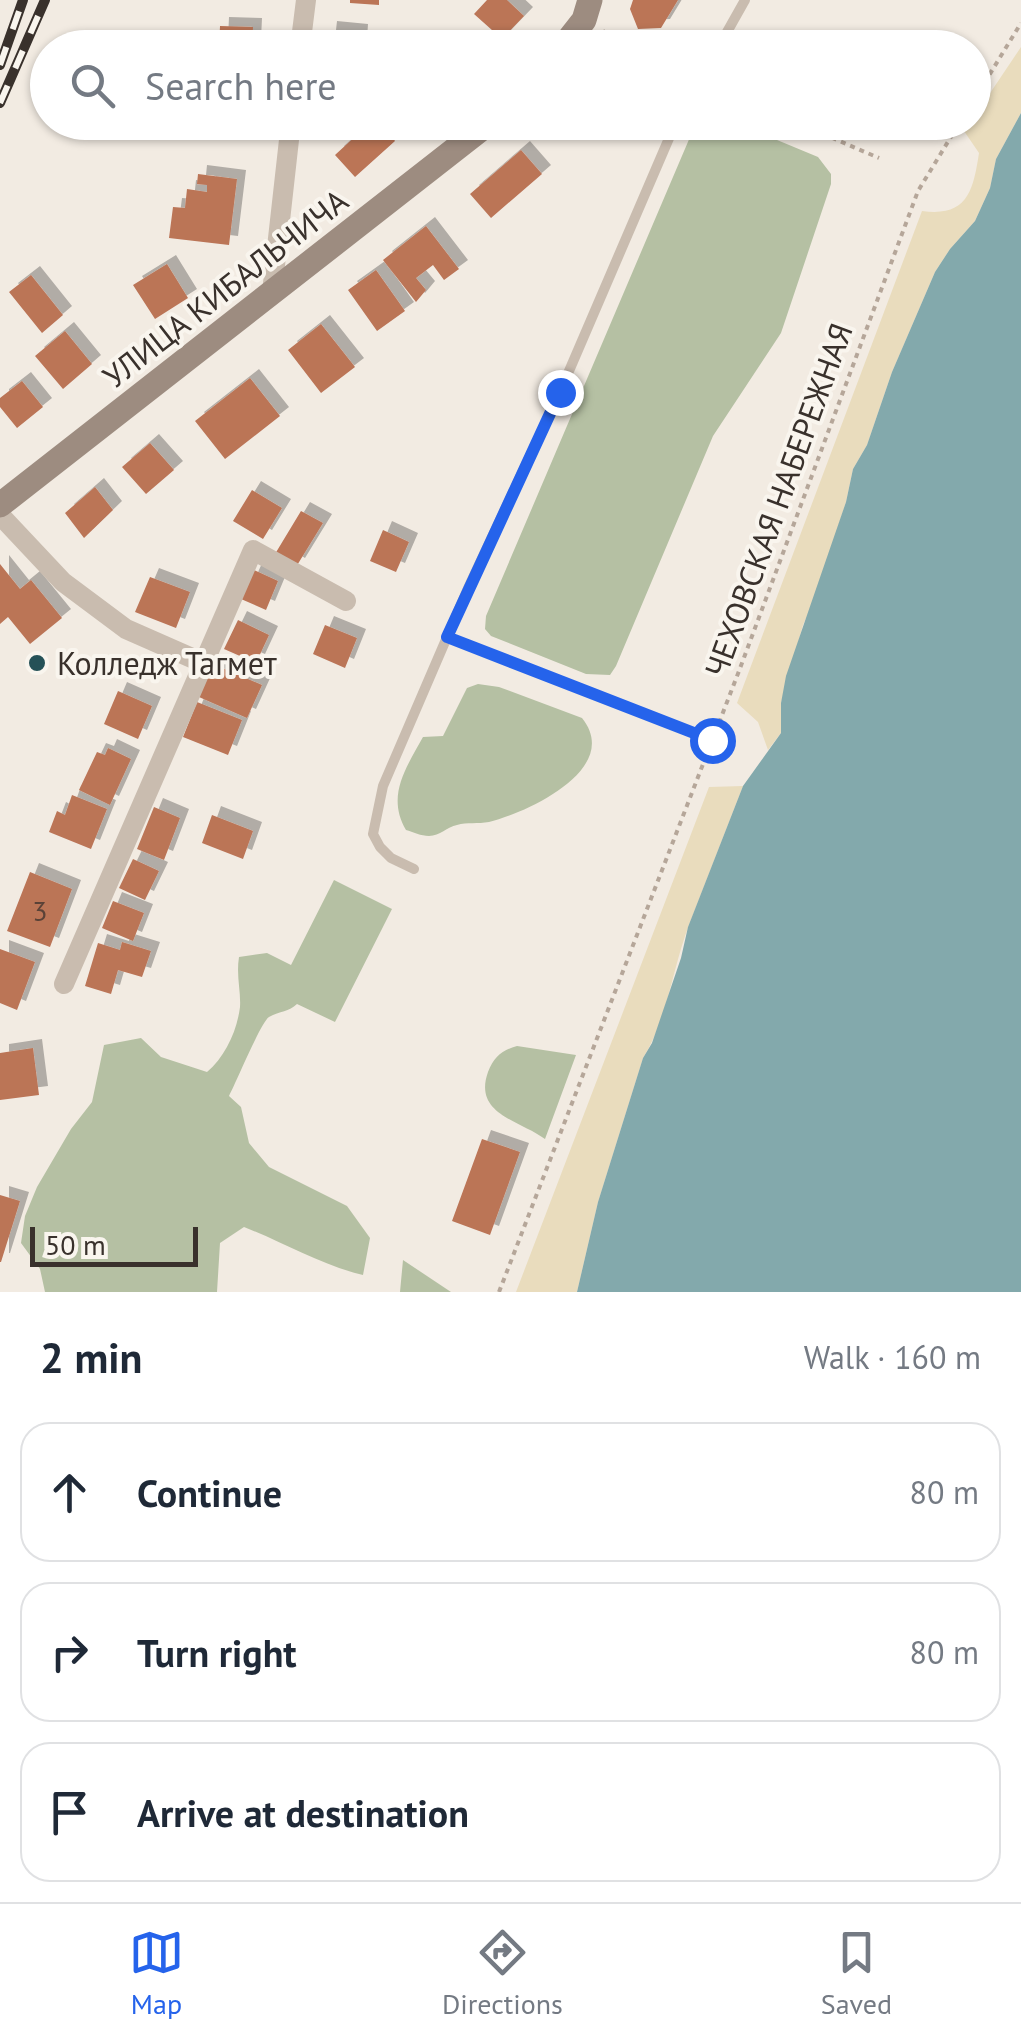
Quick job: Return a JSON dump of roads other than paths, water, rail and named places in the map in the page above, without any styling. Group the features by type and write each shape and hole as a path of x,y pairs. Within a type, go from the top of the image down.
{"street":[{"path":"302,30 306,0"},
{"path":"272,292 290,140"},
{"name":"УЛИЦА КИБАЛЬЧИЧА","path":"0,504 467,140"},
{"path":"0,515 62,582 126,630 202,662"},
{"path":"64,984 253,550 346,601"}],"lane":[{"path":"728,30 745,0"},
{"path":"414,869 391,858 373,834 383,786 668,140"}],"water":[{"path":"1021,113 1021,1292 577,1292 598,1202 688,927 743,786 781,733 786,676 846,502 853,469 867,445 892,372 935,272 975,221 990,188 996,159"}],"railway":[{"path":"0,65 23,0"},
{"path":"32,30 45,0"},
{"path":"0,103 30,34"}],"place":[{"name":"Колледж Тагмет","path":"37,663"}]}
